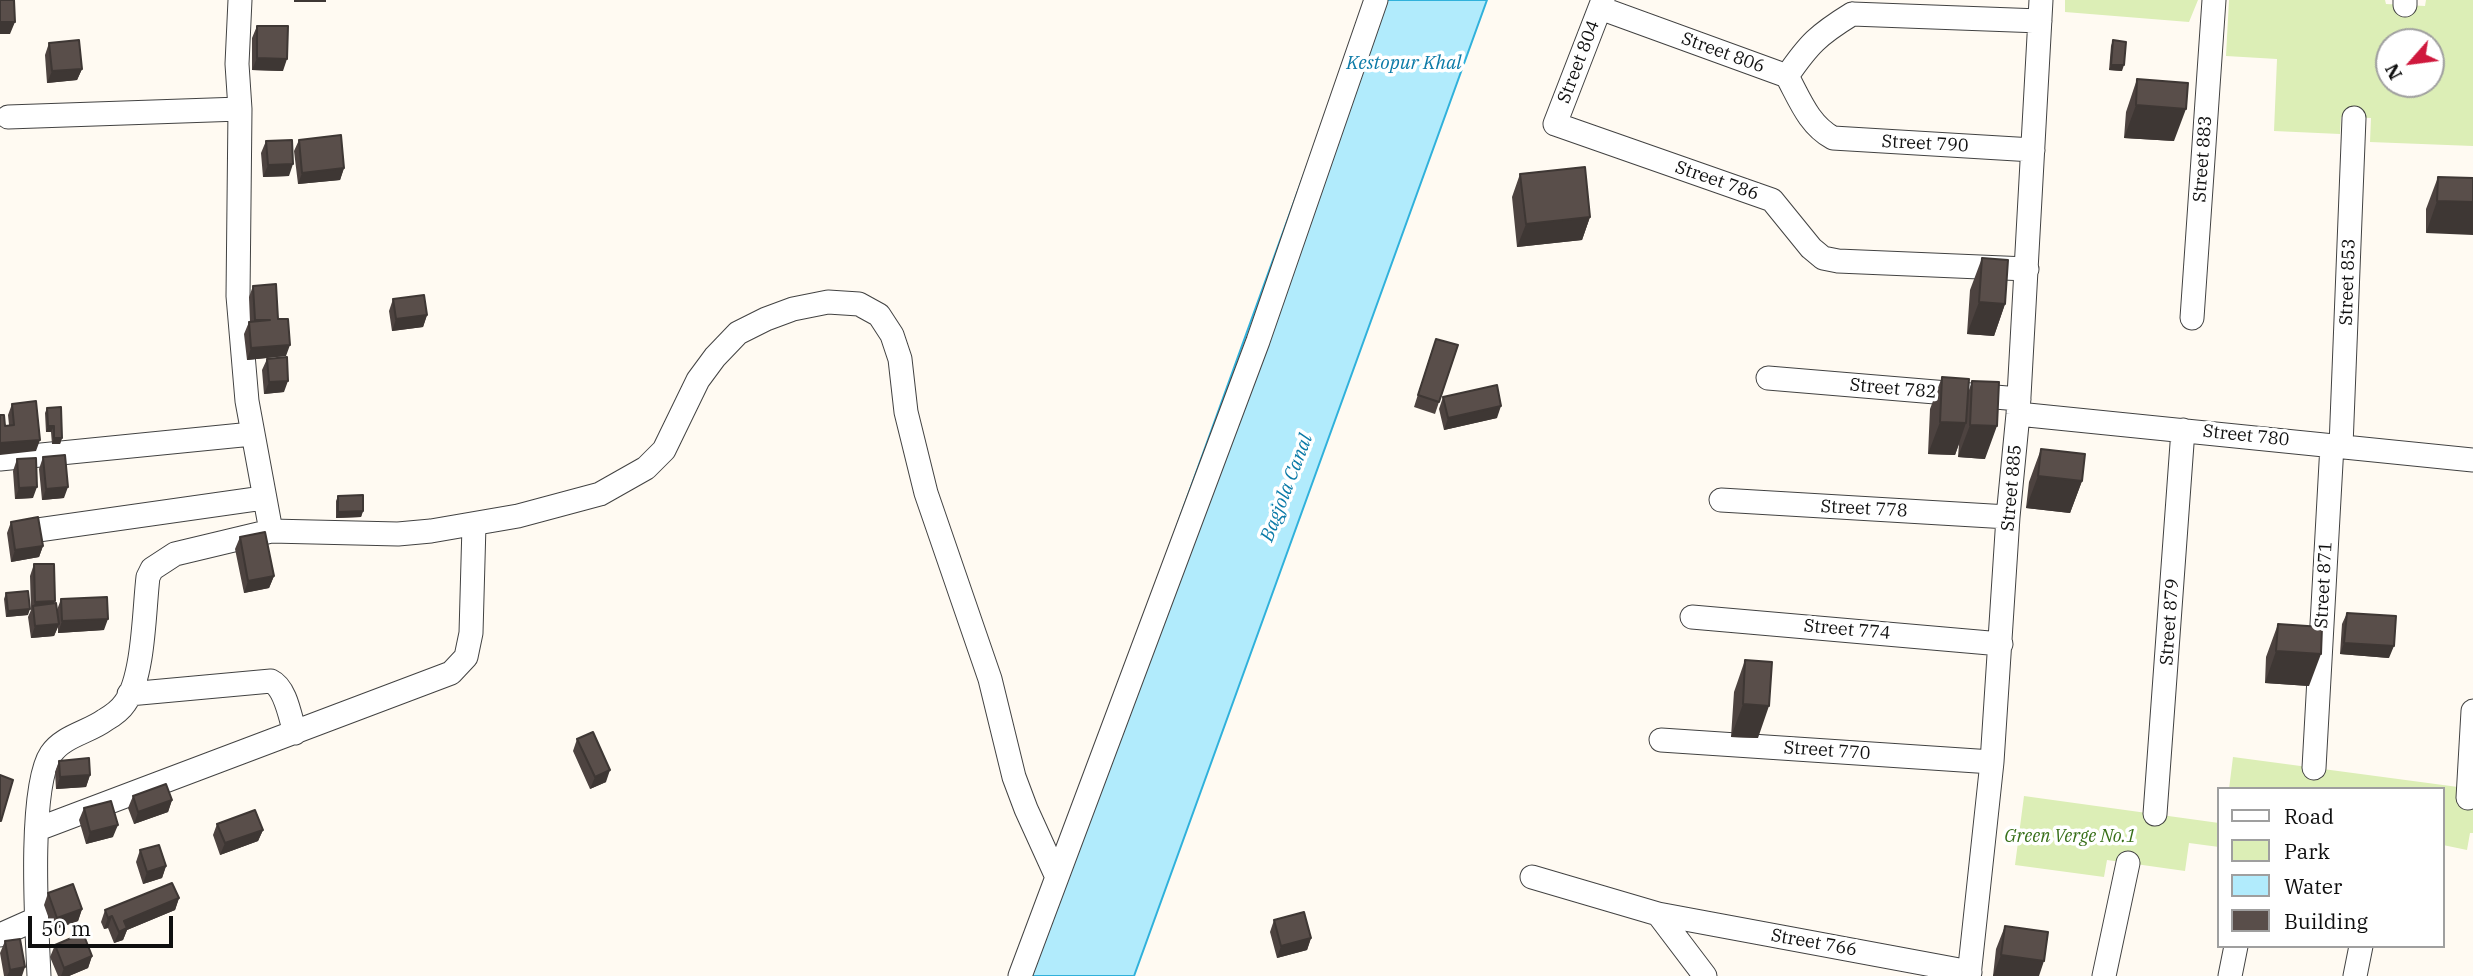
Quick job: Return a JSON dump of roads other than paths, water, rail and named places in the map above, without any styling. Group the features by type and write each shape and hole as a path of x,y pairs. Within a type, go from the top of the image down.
{"street":[{"path":"240,0 237,64 240,109 238,296 247,401 271,531"},
{"path":"1020,976 1258,341 1376,0"},
{"name":"Street 883","path":"2192,317 2214,0"},
{"name":"Street 806","path":"1601,4 1787,76 1820,131"},
{"name":"Street 804","path":"1555,124 1601,4"},
{"path":"1787,76 1807,47 1850,7 2041,10"},
{"name":"Street 885","path":"1970,974 1992,762 2008,517 2019,407 2041,10"},
{"path":"8,117 240,109"},
{"name":"Street 853","path":"2336,445 2354,118"},
{"name":"Street 786","path":"1555,124 1772,200 1811,248 1823,258 1838,261 2027,269"},
{"name":"Street 790","path":"1820,131 1833,138 1849,140 2033,149"},
{"path":"40,976 36,919 42,772 52,752 65,741 103,722 126,703 138,667 148,578 152,569 175,554 271,531 398,534 474,525 600,494 646,468 664,450 698,380 738,333 766,318 828,302 859,304 879,315 892,335 900,359 906,412 926,493 990,679 1014,777 1056,875"},
{"name":"Street 782","path":"1768,378 2019,407"},
{"name":"Street 780","path":"2019,407 2183,430 2473,460"},
{"name":"Street 879","path":"2155,814 2183,430"},
{"path":"0,459 252,434"},
{"name":"Street 871","path":"2314,768 2336,445"},
{"path":"38,530 264,498"},
{"name":"Street 778","path":"1721,500 2008,517"},
{"path":"38,829 452,673 466,657 471,633 474,525"},
{"name":"Street 774","path":"1692,617 2001,644"},
{"path":"129,694 271,681 276,683 282,692 295,733"},
{"path":"2468,798 2473,711"},
{"name":"Street 770","path":"1661,740 1992,762"},
{"path":"2104,976 2128,863"},
{"name":"Street 766","path":"1532,877 1658,915 1970,974"},
{"path":"1658,915 1705,976"},
{"path":"0,935 36,919"},
{"path":"2230,976 2236,948"},
{"path":"2355,976 2361,948"}],"water":[{"name":"Kestopur Khal","path":"1367,0 1487,0 1134,976 1014,976"}],"water label":[{"name":"Bagjola Canal","path":"1287,488"}],"park label":[{"name":"Green Verge No.1","path":"2070,837"}]}
